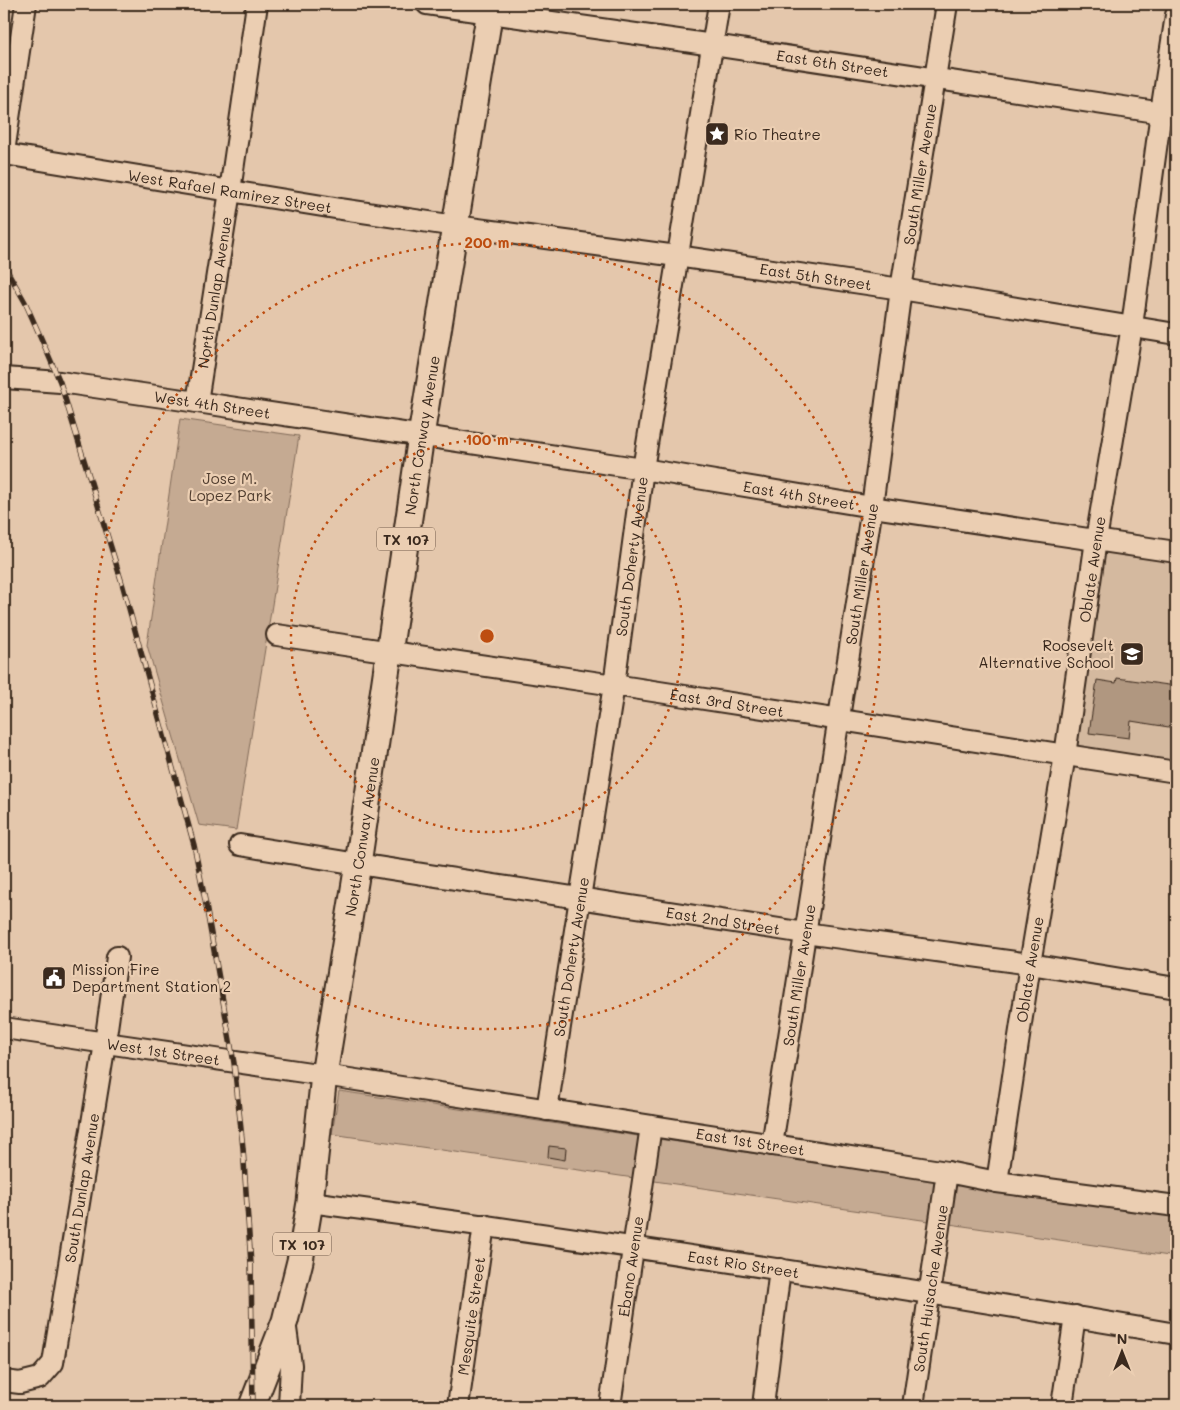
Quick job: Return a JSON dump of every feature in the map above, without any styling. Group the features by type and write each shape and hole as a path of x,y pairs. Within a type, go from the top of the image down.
{"main road":[{"name":"North Conway Avenue","path":"324,1075 358,864 421,436 490,8"},
{"name":"TX 107","path":"252,1406 285,1322 300,1261 310,1202 324,1075"}],"street":[{"path":"4,153 26,4"},
{"name":"North Dunlap Avenue","path":"197,402 257,4"},
{"name":"East 6th Street","path":"427,4 490,8 713,45 1169,114"},
{"name":"South Doherty Avenue","path":"547,1110 614,684 643,468 719,4"},
{"name":"South Miller Avenue","path":"772,1145 872,507 901,289 946,4"},
{"name":"Oblate Avenue","path":"998,1182 1030,964 1065,755 1096,540 1169,114 1176,16"},
{"name":"West Rafael Ramirez Street","path":"4,153 456,226"},
{"name":"East 5th Street","path":"456,226 901,289 1176,334"},
{"name":"West 4th Street","path":"4,378 60,382 421,436"},
{"name":"East 4th Street","path":"421,436 643,468 872,507 1176,552"},
{"name":"East 3rd Street","path":"277,634 614,684 1176,772"},
{"name":"East 2nd Street","path":"240,845 805,932 1030,964 1176,988"},
{"name":"South Dunlap Avenue","path":"4,1380 20,1383 40,1378 53,1363 106,1043 117,957"},
{"name":"West 1st Street","path":"4,1028 324,1075"},
{"name":"East 1st Street","path":"324,1075 947,1172 998,1182 1176,1206"},
{"name":"Ebano Avenue","path":"610,1406 651,1126"},
{"name":"South Huisache Avenue","path":"913,1406 947,1172"},
{"name":"East Rio Street","path":"310,1202 634,1246 930,1292 1176,1334"},
{"name":"Mesquite Street","path":"458,1406 484,1225"},
{"path":"763,1406 780,1269"},
{"path":"1062,1406 1075,1316"},
{"path":"285,1322 291,1365 289,1406"}],"shaded area":[{"name":"Roosevelt Alternative School","path":"1103,552 1176,563 1176,761 1074,746"}],"green space":[{"name":"Jose M. Lopez Park","path":"180,419 299,436 236,830 199,825 147,645"},
{"path":"339,1091 1176,1217 1176,1257 332,1134"}],"building":[{"path":"1117,678 1176,686 1175,728 1131,721 1129,738 1089,733 1097,680 1116,683"},
{"path":"549,1146 566,1148 565,1160 548,1157"}],"railway":[{"path":"4,265 25,302 60,382 122,583 194,845 234,1063 243,1148 251,1264 253,1406"}],"place":[{"name":"Río Theatre","path":"717,134"},
{"name":"Roosevelt Alternative School","path":"1132,654"},
{"name":"Mission Fire Department Station 2","path":"54,978"}]}
